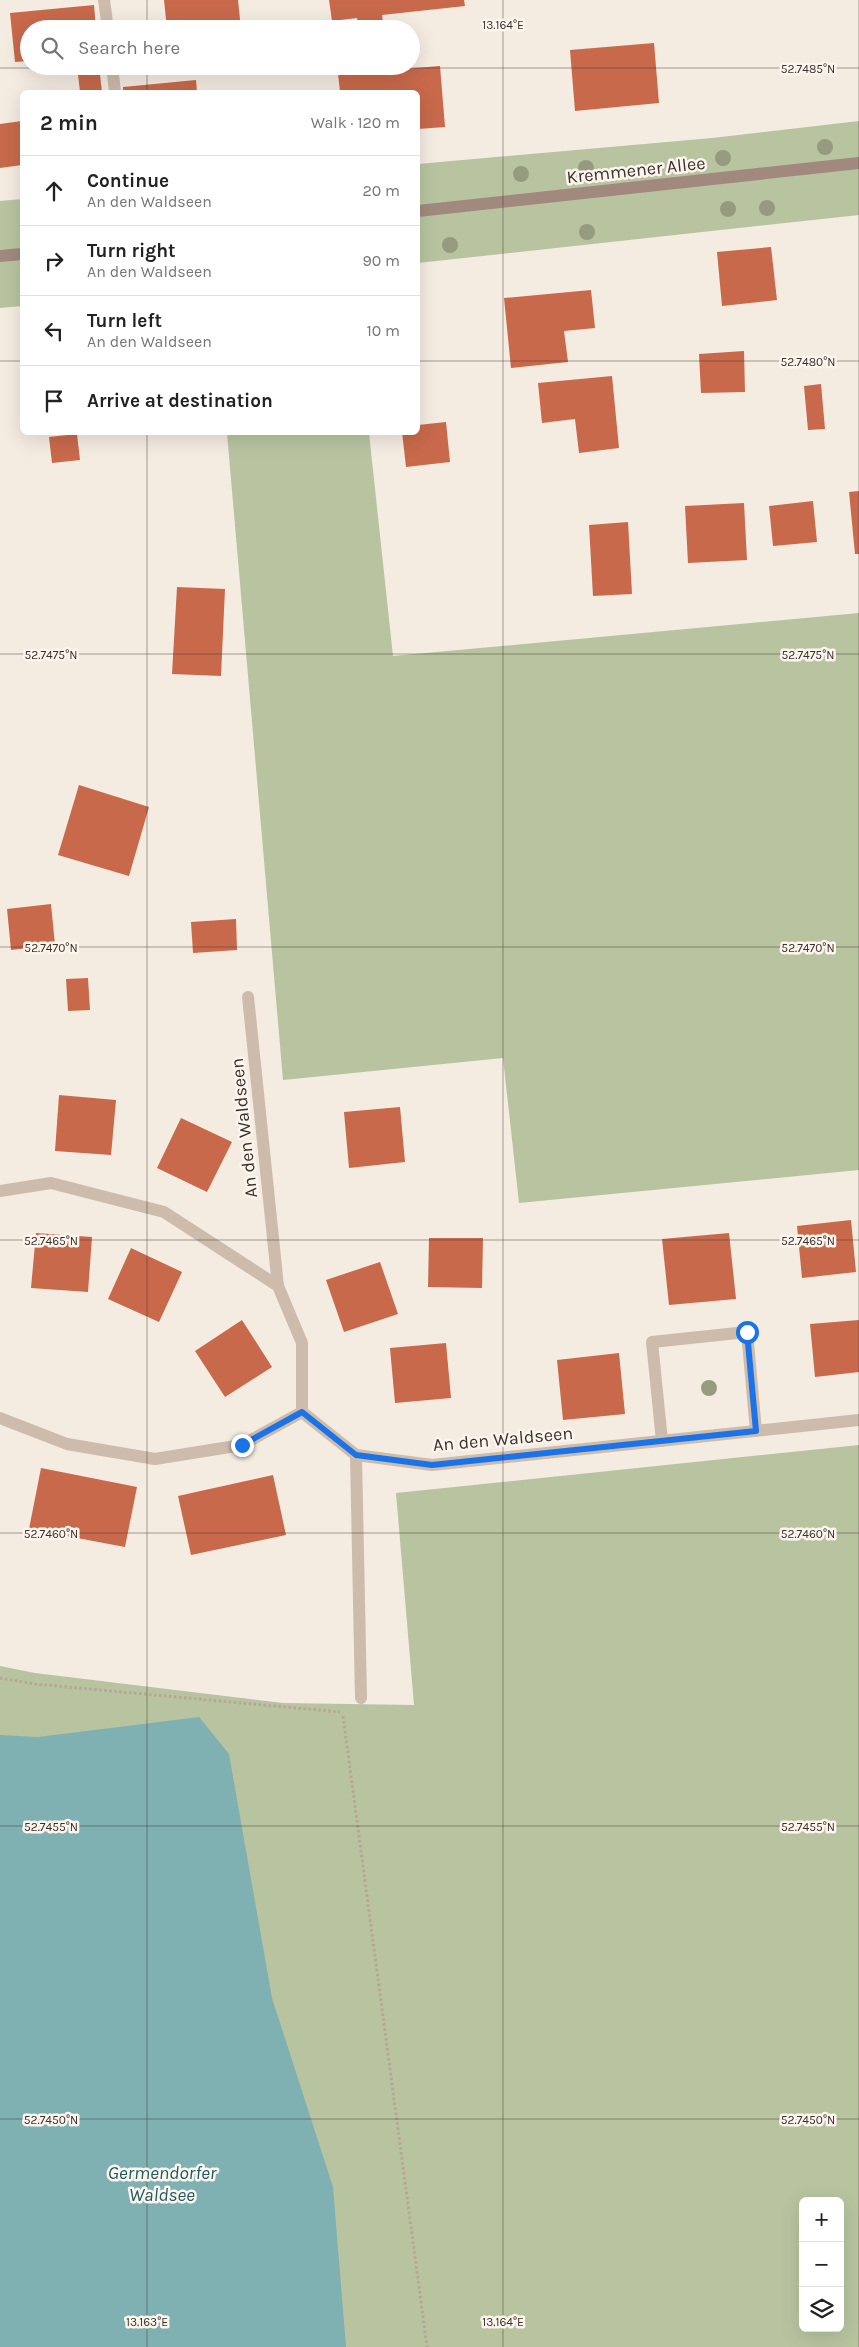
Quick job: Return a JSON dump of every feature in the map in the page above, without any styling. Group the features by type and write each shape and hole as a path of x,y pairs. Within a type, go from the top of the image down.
{"main road":[{"name":"Kremmener Allee","path":"420,211 859,163"},
{"path":"0,256 20,254"}],"street":[{"path":"104,0 107,20"},
{"path":"113,75 115,90"},
{"name":"An den Waldseen","path":"248,997 278,1286 302,1343 302,1412"},
{"path":"0,1191 51,1183 164,1212 278,1286"},
{"path":"662,1441 652,1342 747,1332 756,1431"},
{"path":"0,1418 67,1444 155,1459 242,1445 302,1412 356,1455 361,1698"},
{"name":"An den Waldseen","path":"356,1455 432,1465 859,1420"}],"path":[{"path":"0,1678 35,1684 343,1712 427,2347"}],"green space":[{"path":"859,121 859,215 420,263 420,164 712,138"},
{"path":"20,199 20,306 0,308 0,201"},
{"path":"227,435 369,435 393,656 859,613 859,1170 519,1203 503,1058 283,1080"},
{"path":"859,1445 859,2347 0,2347 0,1666 35,1673 283,1703 414,1705 396,1493"}],"water":[{"name":"Germendorfer Waldsee","path":"199,1717 229,1754 272,1998 333,2187 346,2347 0,2347 0,1735 38,1737"}],"building":[{"path":"164,0 238,0 240,20 166,20"},
{"path":"329,0 464,0 465,6 382,15 383,20 357,20 357,18 332,20"},
{"path":"94,5 95,20 20,20 20,62 15,62 10,13"},
{"path":"654,43 659,103 575,111 570,50"},
{"path":"440,66 445,127 420,129 420,90 340,90 338,75 420,75 420,68"},
{"path":"78,75 100,75 102,90 80,90"},
{"path":"196,80 197,90 123,90 123,87"},
{"path":"20,121 20,165 0,168 0,124"},
{"path":"771,247 777,300 722,306 717,252"},
{"path":"591,290 595,328 564,331 568,362 511,368 504,298"},
{"path":"744,351 745,392 701,393 699,354"},
{"path":"612,376 619,448 579,453 575,419 542,423 538,383"},
{"path":"821,384 825,429 808,430 804,386"},
{"path":"446,422 450,462 406,467 402,435 420,435 420,425"},
{"path":"77,435 80,460 52,463 49,437"},
{"path":"859,491 859,554 855,554 849,492"},
{"path":"813,501 817,542 773,546 769,506"},
{"path":"744,503 747,560 688,563 685,506"},
{"path":"628,522 632,594 593,596 589,525"},
{"path":"177,587 225,589 221,676 172,674"},
{"path":"79,785 149,807 129,876 58,855"},
{"path":"51,904 55,945 11,950 7,909"},
{"path":"236,919 237,950 193,953 191,922"},
{"path":"88,978 90,1010 68,1011 66,979"},
{"path":"59,1095 116,1100 111,1155 55,1151"},
{"path":"400,1107 405,1162 349,1168 344,1112"},
{"path":"181,1118 232,1142 207,1192 157,1168"},
{"path":"851,1220 856,1272 802,1278 797,1226"},
{"path":"36,1233 92,1237 88,1292 31,1288"},
{"path":"729,1233 736,1299 669,1305 662,1239"},
{"path":"429,1238 483,1238 482,1288 428,1287"},
{"path":"131,1248 182,1272 159,1322 108,1299"},
{"path":"380,1262 398,1314 344,1332 326,1280"},
{"path":"242,1320 272,1367 225,1397 195,1351"},
{"path":"859,1320 859,1372 815,1377 810,1324"},
{"path":"446,1343 451,1398 395,1403 390,1348"},
{"path":"619,1353 625,1414 563,1420 557,1360"},
{"path":"41,1468 137,1487 125,1547 29,1529"},
{"path":"273,1475 286,1535 191,1555 178,1496"}],"route":[{"path":"242,1445 302,1412 356,1455 432,1465 756,1431 747,1332"}]}
